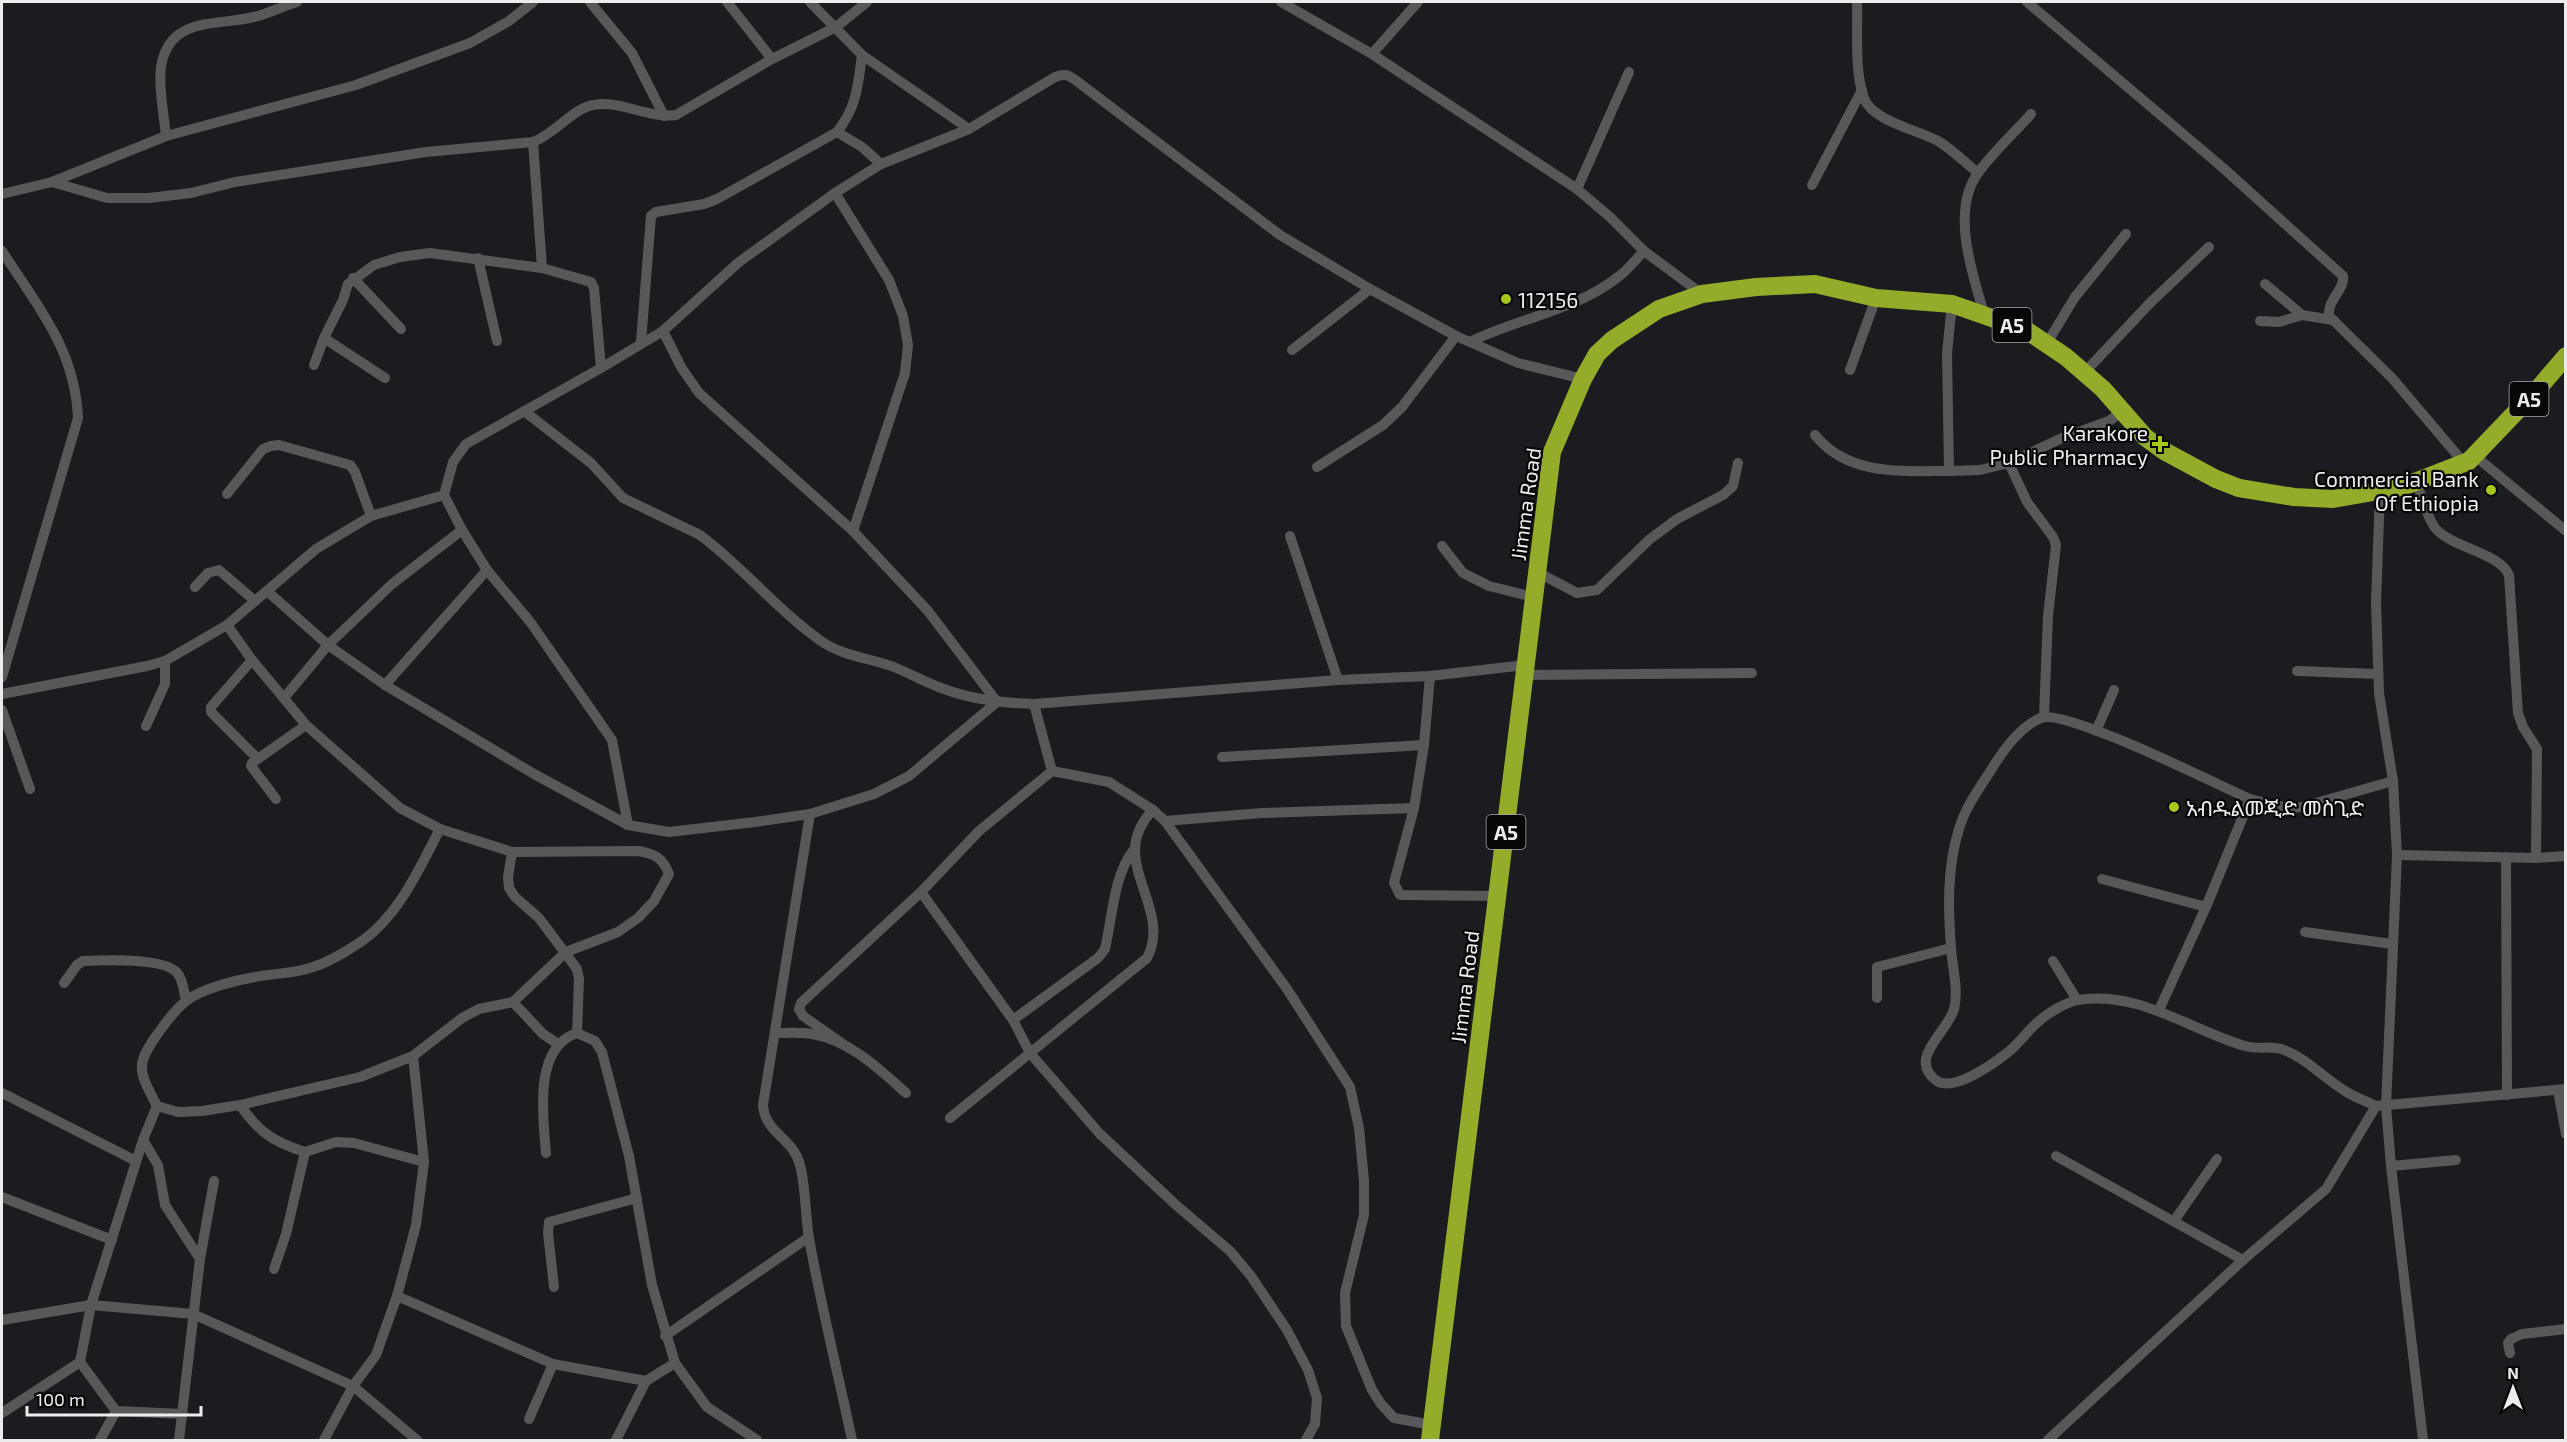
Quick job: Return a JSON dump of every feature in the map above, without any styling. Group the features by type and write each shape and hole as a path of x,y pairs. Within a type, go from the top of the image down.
{"highway":[{"name":"Jimma Road","path":"1431,1433 1552,452 1583,379 1597,354 1612,340 1659,309 1702,294 1756,287 1815,284 1876,298 1952,303 1985,317 2026,330 2047,343 2103,389 2145,437 2164,451 2216,479 2239,488 2270,494 2332,499 2416,482 2469,460 2563,364"}],"street":[{"path":"166,136 161,68 165,52 177,36 198,25 257,16 297,2"},
{"path":"2,194 52,182 166,136 356,85 470,43 508,21 533,2"},
{"path":"590,2 632,53 664,116"},
{"path":"727,2 771,59"},
{"path":"810,2 862,55 969,129"},
{"path":"52,182 107,198 149,198 191,193 235,182 426,152 533,142 547,136 583,108 594,104 607,104 664,116 676,115 771,59 836,27 867,2"},
{"path":"1281,2 1372,54 1577,189 1610,216 1644,251 1702,294"},
{"path":"1372,54 1418,2"},
{"path":"1857,2 1858,55 1864,100 1871,109 1890,121 1939,142 1978,173"},
{"path":"2027,2 2222,167 2343,276 2343,283 2329,310 2333,320 2392,378 2469,460 2565,531"},
{"path":"641,342 651,216 656,212 704,204 717,199 837,132 849,118 854,104 862,55"},
{"path":"1577,189 1629,72"},
{"path":"628,825 612,740 531,623 487,570 462,530 444,495 453,462 465,444 601,369 641,342 663,331 739,262 835,193 881,164 969,129 1055,77 1068,75 1280,235 1370,289 1455,336 1530,368 1583,379"},
{"path":"1812,185 1862,90"},
{"path":"1985,317 1967,253 1966,200 1978,173 2031,114"},
{"path":"837,132 862,147 881,164"},
{"path":"533,142 542,268"},
{"path":"835,193 889,280 903,316 908,345 905,373 853,531"},
{"path":"2047,343 2075,297 2126,234"},
{"path":"2084,374 2150,303 2209,247"},
{"path":"1470,342 1573,303 1599,290 1619,277 1644,251"},
{"path":"2,252 55,331 77,391 78,418 2,677"},
{"path":"314,365 348,284 353,278 374,265 400,257 429,253 542,268 585,279 593,284 601,369"},
{"path":"478,258 497,341"},
{"path":"353,278 401,329"},
{"path":"2265,284 2302,315"},
{"path":"1292,350 1370,289"},
{"path":"1850,370 1876,298"},
{"path":"1949,471 1947,353 1952,303"},
{"path":"2260,321 2279,322 2302,315 2333,320"},
{"path":"663,331 685,373 699,393 853,531 928,611 997,702"},
{"path":"1317,467 1383,425 1402,407 1455,336"},
{"path":"324,338 385,378"},
{"path":"524,411 591,463 630,502 700,535 711,543 753,583 823,642 842,652 894,667 946,690 997,702 1034,704 1338,680 1525,670 1752,673"},
{"path":"1815,435 1833,453 1860,466 1889,471 1980,470 2009,463 2062,438 2109,421 2121,412"},
{"path":"227,494 263,449 279,445 350,465 355,472 371,516"},
{"path":"1538,572 1577,593 1597,590 1650,539 1677,519 1723,495 1733,486 1738,463"},
{"path":"2009,463 2027,502 2053,537 2056,545 2048,616 2044,716"},
{"path":"2416,482 2435,529 2462,546 2500,563 2509,575 2518,713 2523,727 2537,749 2536,858"},
{"path":"2380,491 2376,603 2378,674 2393,782 2397,855 2381,1106 2391,1166 2423,1440"},
{"path":"2,694 165,661 227,625 316,549 371,516 444,495"},
{"path":"284,698 328,645 392,584 462,530"},
{"path":"1290,536 1338,680"},
{"path":"1442,546 1462,573 1489,586 1534,597"},
{"path":"195,586 208,573 219,570 255,601"},
{"path":"386,685 487,570"},
{"path":"267,591 328,645 386,685 534,774 628,825 669,832 810,814 874,795 909,776 997,702"},
{"path":"227,625 252,660 306,725 400,808 440,829 512,852 639,851 655,854 666,864 669,874 654,901 638,918 618,932 566,952 513,1002 479,1009 462,1018 412,1056 360,1077 240,1105 178,1112 157,1106 144,1081 141,1068 144,1053 186,1000 222,985 315,967 363,940 388,917 402,897 440,829"},
{"path":"252,660 211,708 211,712 257,758"},
{"path":"146,726 165,684 165,661"},
{"path":"2297,671 2378,674"},
{"path":"1430,676 1424,745 1414,808 1394,883 1395,889 1400,895 1498,896"},
{"path":"2096,731 2114,690"},
{"path":"1034,704 1052,771"},
{"path":"2,710 30,789"},
{"path":"2393,782 2302,807 2280,807 2250,799 2062,718 2044,716 2032,723 2013,740 1995,763 1973,798 1959,827 1950,867 1951,948 1956,990 1950,1020 1926,1052 1925,1059 1930,1074 1941,1083 1958,1082 2008,1053 2040,1020 2077,1000 2122,1001 2159,1010 2245,1046 2284,1049 2347,1093 2381,1106 2562,1089 2565,1134"},
{"path":"276,798 251,766 252,763 306,725"},
{"path":"1222,757 1424,745"},
{"path":"1052,771 1108,782 1153,810 1165,821 1287,989 1350,1087 1359,1128 1364,1181 1364,1215 1345,1293 1346,1326 1372,1390 1381,1404 1394,1418 1431,1433"},
{"path":"906,1093 878,1068 803,1016 799,1009 801,1003 921,892 979,831 1052,771"},
{"path":"2159,1010 2206,907 2250,799"},
{"path":"1165,821 1262,813 1414,808"},
{"path":"950,1118 1147,958 1152,947 1153,924 1133,851 1139,829 1153,810"},
{"path":"810,814 763,1105 764,1116 768,1124 795,1150 801,1166 809,1237 852,1440"},
{"path":"1014,1020 1098,958 1105,949 1120,875 1127,858 1133,851"},
{"path":"512,852 508,877 509,888 515,897 539,918 577,969 579,979 577,1032"},
{"path":"2397,855 2506,858 2565,856"},
{"path":"2506,858 2507,1095"},
{"path":"2102,879 2206,907"},
{"path":"921,892 1014,1020 1030,1053 1099,1133 1176,1205 1230,1251 1251,1276 1287,1330 1311,1379 1317,1398 1317,1409 1315,1424 1306,1440"},
{"path":"2305,932 2392,944"},
{"path":"1877,998 1877,967 1951,948"},
{"path":"64,983 77,965 83,961 156,963 170,967 178,974 186,1000"},
{"path":"2053,961 2077,1000"},
{"path":"513,1002 543,1034 558,1044"},
{"path":"546,1153 543,1089 548,1066 558,1044 566,1036 577,1032 595,1041 602,1052 629,1156 652,1285 665,1336 675,1363 707,1407 757,1440"},
{"path":"775,1034 810,1033 843,1044"},
{"path":"324,1440 353,1386 376,1355 397,1296 416,1225 424,1162 412,1056"},
{"path":"2,1093 136,1161"},
{"path":"240,1105 261,1131 280,1144 305,1152 336,1142 354,1143 424,1162"},
{"path":"2,1413 80,1362 91,1305 136,1161 157,1106"},
{"path":"2048,1440 2243,1260 2326,1189 2381,1106"},
{"path":"143,1140 158,1165 165,1205 200,1259"},
{"path":"274,1269 286,1234 305,1152"},
{"path":"2055,1156 2243,1260"},
{"path":"2174,1221 2217,1159"},
{"path":"2391,1166 2456,1160"},
{"path":"179,1440 200,1259 214,1181"},
{"path":"2,1197 112,1240"},
{"path":"554,1287 548,1233 549,1222 637,1198"},
{"path":"665,1336 809,1237"},
{"path":"397,1296 553,1364 646,1381"},
{"path":"2,1320 91,1305 194,1314 353,1386 417,1440"},
{"path":"2510,1353 2508,1343 2514,1337 2565,1329"},
{"path":"80,1362 116,1411"},
{"path":"616,1440 646,1381 675,1363"},
{"path":"529,1419 553,1364"},
{"path":"116,1411 183,1414"},
{"path":"100,1440 116,1411"}],"place":[{"name":"112156","path":"1506,299"},
{"name":"Karakore Public Pharmacy","path":"2160,444"},
{"name":"Commercial Bank Of Ethiopia","path":"2491,490"},
{"name":"አብዱልመጂድ መስጊድ","path":"2174,807"}]}
